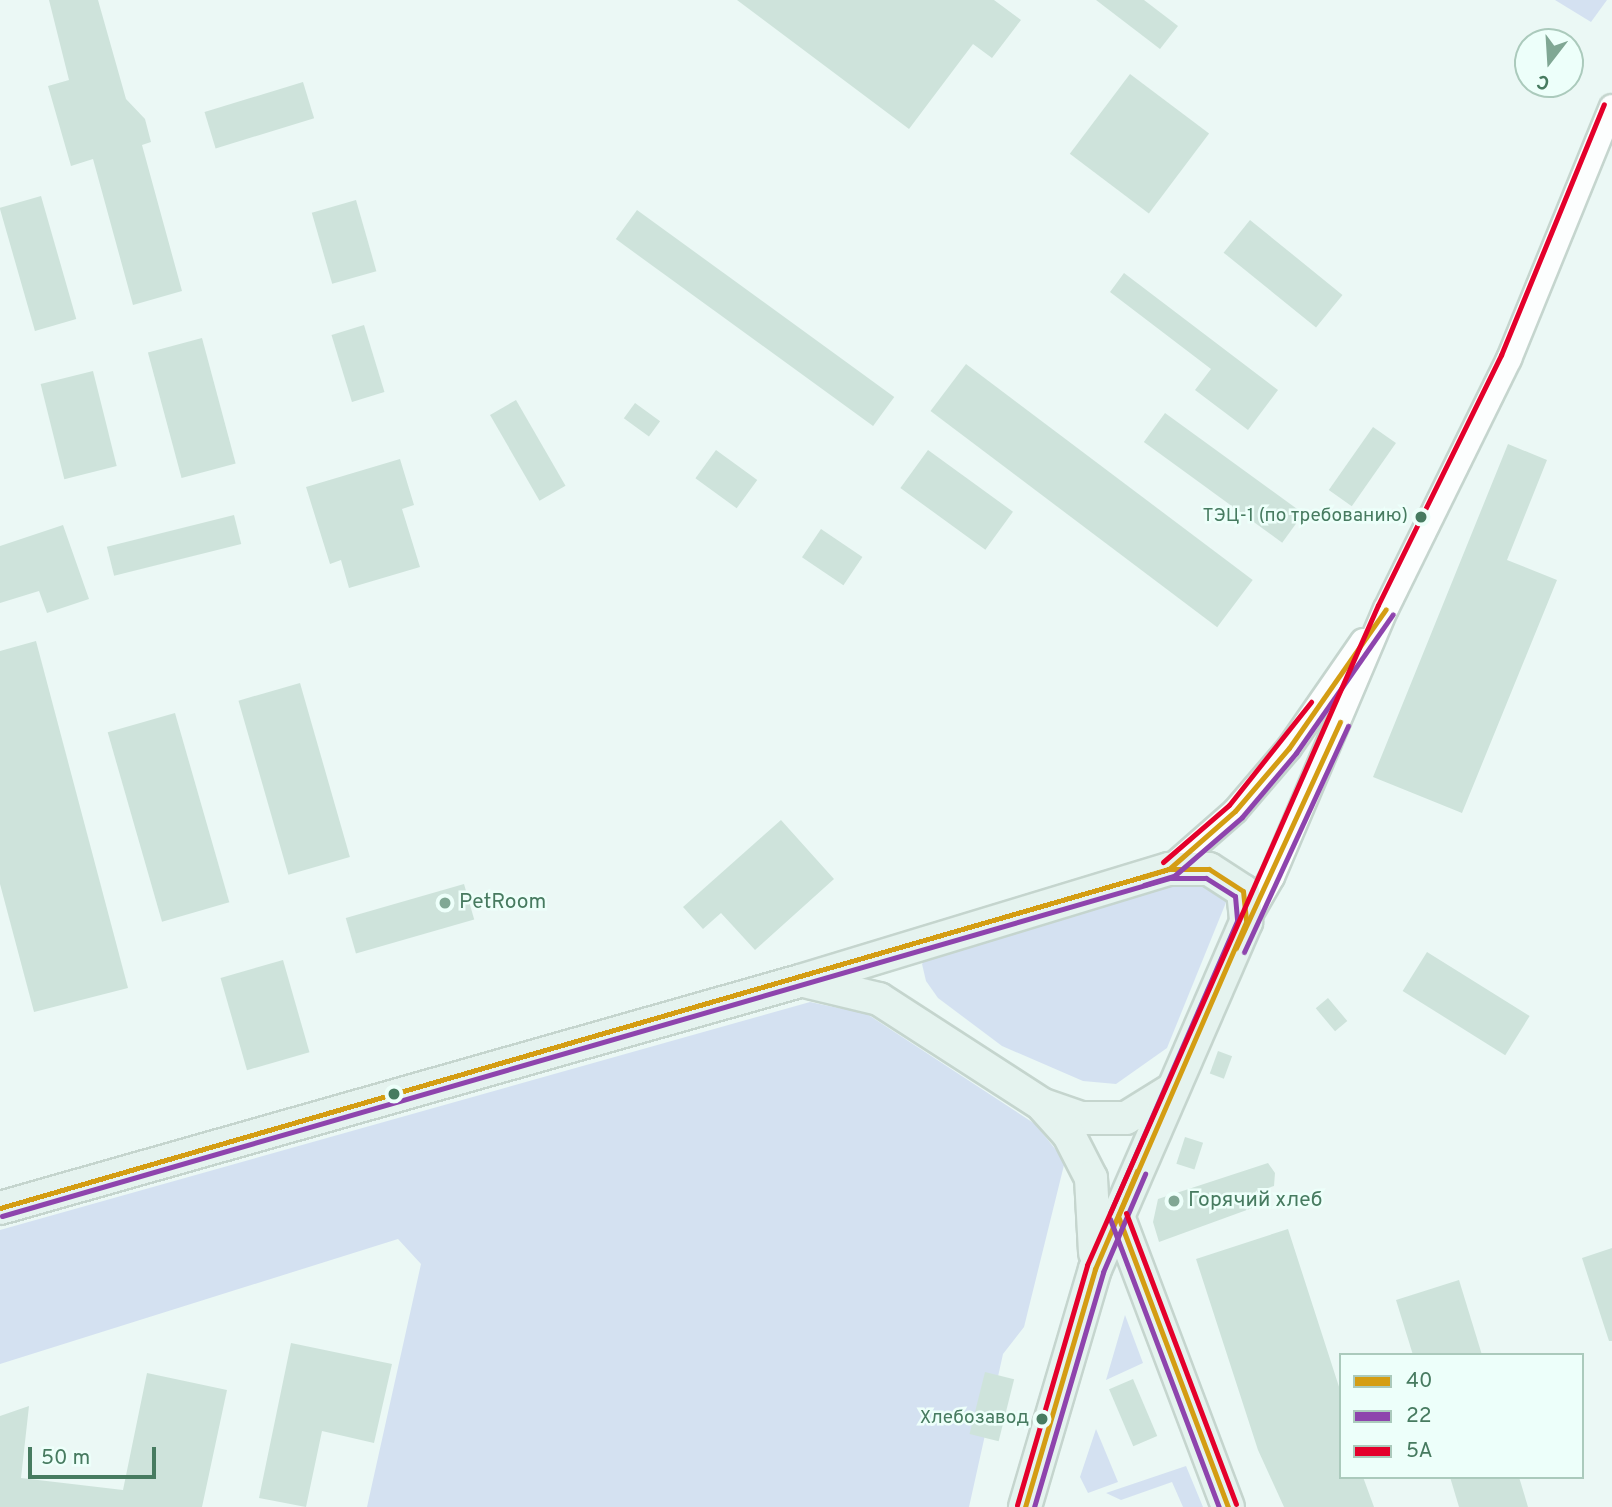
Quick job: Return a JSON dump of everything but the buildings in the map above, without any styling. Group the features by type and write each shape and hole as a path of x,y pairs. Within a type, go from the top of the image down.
{"main road":[{"path":"0,1208 800,981 1169,869 1223,874 1243,891 1253,912 1095,1269 1025,1507"},
{"path":"898,1001 899,965 919,945"},
{"path":"800,981 855,989 898,1001 960,1053 1043,1105 1069,1135 1091,1178 1095,1269"},
{"path":"1043,1105 1105,1121 1147,1108 1174,1088"},
{"path":"1118,1216 1228,1507"}],"street":[{"path":"1253,912 1385,609 1534,303 1581,192 1612,107"},
{"path":"1169,869 1235,811 1289,748 1385,609"}],"shaded area":[{"path":"1555,0 1607,0 1591,22"},
{"path":"1189,882 1221,889 1227,900 1167,1048 1116,1084 1083,1081 1002,1046 938,998 926,981 922,964 935,947"},
{"path":"810,1002 867,1014 1035,1124 1065,1161 1024,1327 1003,1354 969,1507 367,1507 421,1264 398,1239 0,1364 0,1230"},
{"path":"1125,1315 1143,1363 1106,1380"},
{"path":"1096,1429 1118,1482 1088,1493 1080,1477"},
{"path":"1186,1466 1203,1507 1183,1507 1172,1482 1121,1500 1106,1493"}],"transit line":[{"name":"5А","path":"1017,1505 1087,1265 1378,605 1501,355 1604,104"},
{"name":"40","path":"1142,877 1169,869 1235,811 1289,748 1386,609"},
{"name":"22","path":"1144,885 1174,876 1242,817 1296,753 1393,614"},
{"name":"5А","path":"1163,862 1229,805 1311,702"},
{"name":"40","path":"1236,948 1340,722"},
{"name":"22","path":"1244,952 1348,726"},
{"name":"40","path":"0,1208 1169,869 1209,869 1243,891 1246,922 1118,1216"},
{"name":"22","path":"2,1216 1170,878 1206,878 1235,896 1237,921 1110,1213"},
{"name":"40","path":"1025,1507 1095,1269 1137,1171"},
{"name":"22","path":"1034,1507 1103,1272 1145,1174"},
{"name":"5А","path":"1126,1213 1236,1504"},
{"name":"40","path":"1118,1216 1228,1507"},
{"name":"22","path":"1110,1219 1219,1507"}],"place":[{"name":"ТЭЦ-1 (по требованию)","path":"1421,517"},
{"name":"PetRoom","path":"445,903"},
{"name":"Горячий хлеб","path":"1174,1201"},
{"name":"Хлебозавод","path":"1042,1419"}]}
